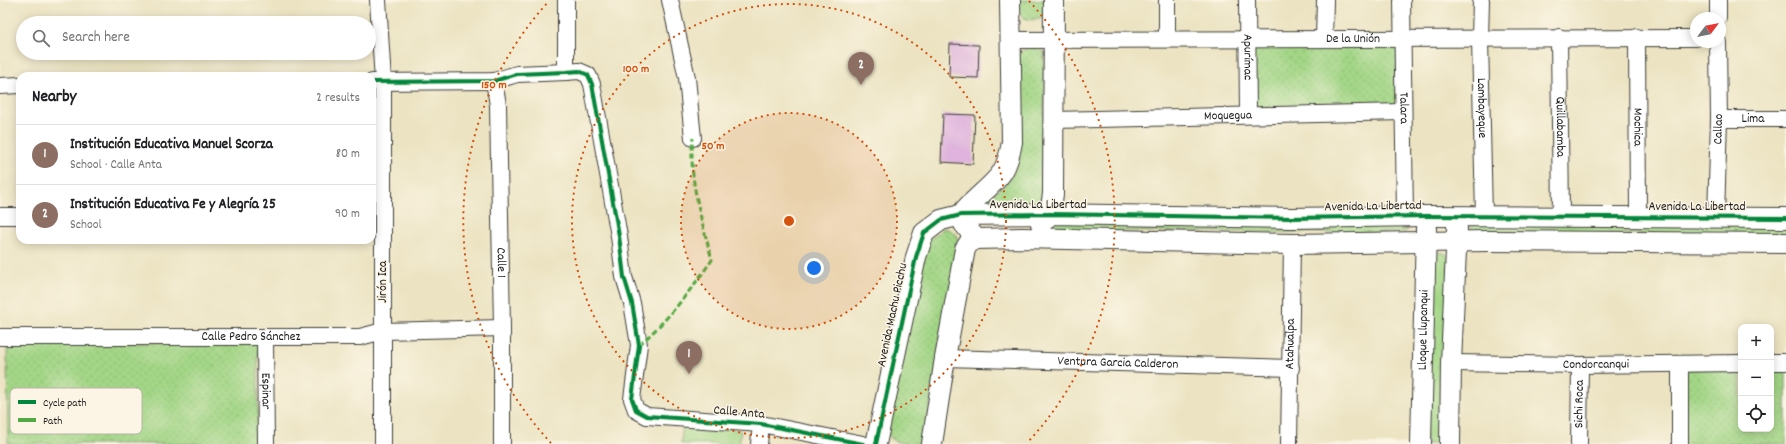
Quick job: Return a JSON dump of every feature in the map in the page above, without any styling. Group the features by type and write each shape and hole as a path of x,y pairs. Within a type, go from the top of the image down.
{"street":[{"name":"Jirón Ica","path":"378,0 377,214 383,331 383,444"},
{"path":"377,82 494,81 517,74 566,72 566,0"},
{"path":"670,0 687,78 693,138"},
{"path":"976,239 964,224 961,215 966,207 1000,176 1008,162 1012,142 1010,0"},
{"path":"1022,238 1041,224 1050,214 1054,194 1054,0"},
{"path":"1167,0 1167,39"},
{"name":"Apurímac","path":"1246,0 1248,115"},
{"path":"1324,39 1325,0"},
{"name":"Talara","path":"1402,0 1402,112 1405,216"},
{"name":"Lambayeque","path":"1481,0 1480,39 1484,216"},
{"path":"1718,0 1718,12"},
{"name":"De la Unión","path":"1010,40 1480,39 1559,37 1690,38"},
{"name":"Quillabamba","path":"1559,37 1561,217"},
{"name":"Mochica","path":"1637,37 1638,217"},
{"name":"Callao","path":"1716,216 1719,119 1718,48"},
{"name":"Calle Anta","path":"566,72 579,71 588,75 592,84 624,277 632,303 639,345 632,399 636,410 646,416 761,424 863,444"},
{"name":"Calle 1","path":"494,81 498,105 502,328 502,444"},
{"path":"0,86 16,86"},
{"name":"Moquegua","path":"1054,120 1402,112"},
{"name":"Lima","path":"1719,119 1786,119"},
{"name":"Avenida La Libertad","path":"961,215 1050,214 1290,218 1405,216 1716,216 1786,218"},
{"name":"Avenida Machu Picchu","path":"876,444 920,243 924,233 941,220 961,215"},
{"path":"0,216 16,216"},
{"name":"Lloque Llupanqui","path":"1421,444 1426,216"},
{"path":"1450,444 1451,363 1457,216"},
{"path":"932,444 945,358 965,249 969,242 976,239 1022,238 1292,244 1456,241 1786,243"},
{"name":"Atahualpa","path":"1289,444 1292,244"},
{"name":"Calle Pedro Sánchez","path":"0,337 360,337 383,331 502,328"},
{"name":"Espinar","path":"265,338 266,444"},
{"name":"Ventura Garcia Calderon","path":"945,358 1291,368"},
{"path":"1774,362 1786,362"},
{"name":"Condorcanqui","path":"1451,363 1580,365 1738,363"},
{"path":"1680,364 1680,444"},
{"name":"Sichi Roca","path":"1579,444 1580,365"},
{"path":"758,444 761,424"}],"green space":[{"path":"1017,0 1048,0 1044,16 1033,20 1024,18 1019,12"},
{"path":"1252,43 1398,46 1397,107 1253,111"},
{"path":"1031,47 1038,48 1044,52 1045,201 1031,209 985,210 981,203 1009,180 1018,159 1018,54"},
{"path":"1053,220 1408,222 1408,228 1405,233 1054,231"},
{"path":"1471,222 1786,223 1786,236 1475,232 1471,229"},
{"path":"944,228 953,232 959,241 924,442 922,444 904,443 895,441 885,430 925,243"},
{"path":"1440,252 1446,254 1449,259 1444,444 1425,444 1433,254"},
{"path":"7,343 258,343 258,444 8,444"},
{"path":"1738,368 1738,432 1774,432 1774,368 1786,368 1786,444 1683,444 1684,369"},
{"path":"683,419 741,431 739,444 681,444"}],"building":[{"path":"950,44 979,45 978,78 949,77"},
{"path":"943,114 975,115 973,164 941,162"}],"marked path":[{"path":"639,345 660,326 712,260 700,215 694,184 692,169 693,138"}],"cycle path":[{"path":"376,82 494,81 517,74 579,71 588,75 592,84 619,236 624,277 632,303 639,345 632,399 636,410 647,416 761,424 863,444"},
{"path":"876,444 916,257 924,233 941,220 961,215 1050,214 1290,218 1426,216 1786,218"}],"place":[{"name":"Institución Educativa Fe y Alegría 25","path":"861,85"},
{"name":"Institución Educativa Manuel Scorza","path":"689,374"}]}
